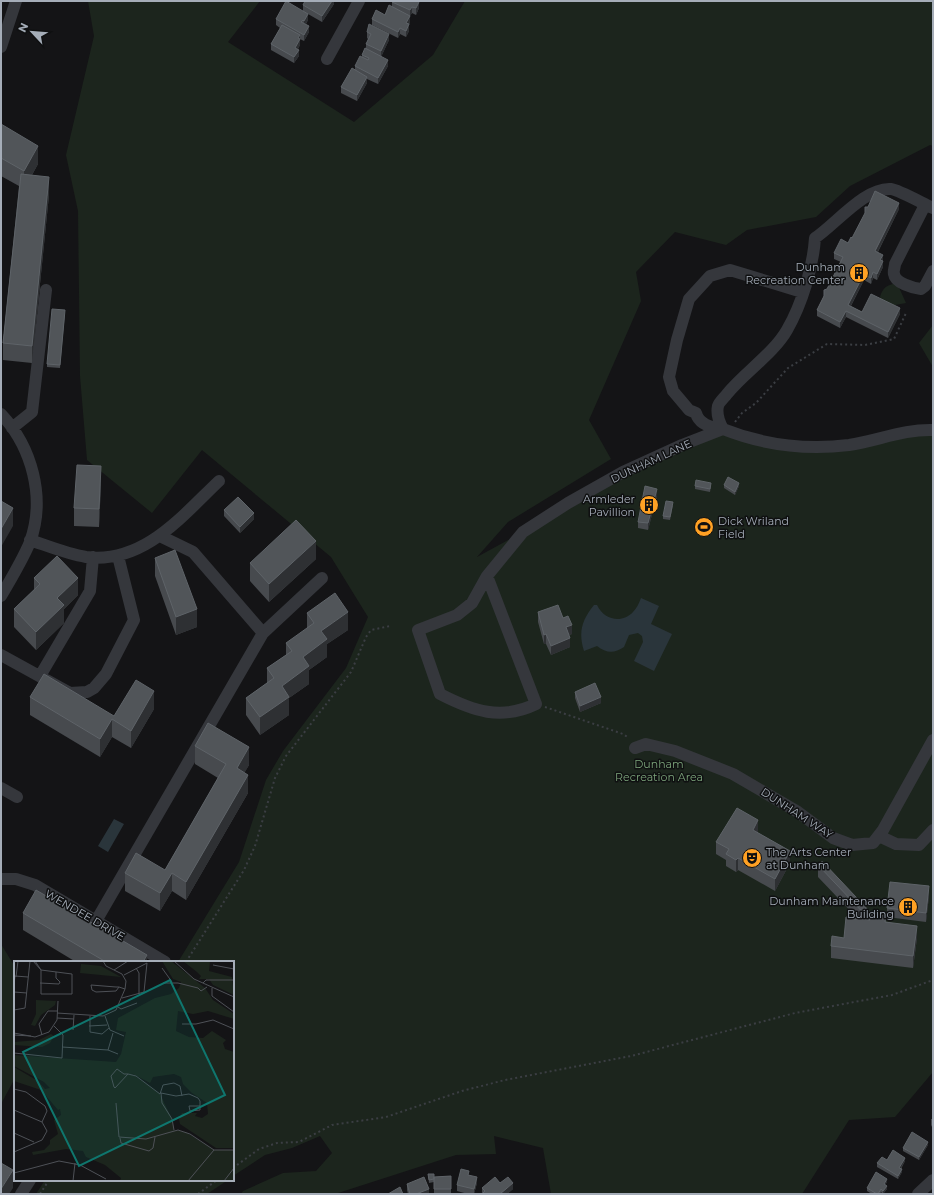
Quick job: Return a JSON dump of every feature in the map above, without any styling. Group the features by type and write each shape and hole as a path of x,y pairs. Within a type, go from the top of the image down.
{"street":[{"path":"1,47 16,1"},
{"path":"327,59 359,1"},
{"path":"696,414 708,412 718,405 739,378 766,354 786,331 814,258 815,238 830,228 849,209 871,193 891,189 929,206 895,264 894,274 896,279 913,288 920,289 925,286 933,271"},
{"path":"802,292 730,270 710,276 690,299 677,340 669,377 673,391 689,410 696,414 697,418 708,426 728,428 759,442 805,446 849,445 921,430 933,430"},
{"path":"12,428 32,412 46,290"},
{"path":"718,405 717,417 728,428"},
{"path":"1,414 25,448 35,482 36,502 30,540 23,558 1,596"},
{"name":"DUNHAM LANE","path":"536,704 521,711 496,714 463,706 440,694 418,630 457,615 472,603 487,576 523,532 568,503 623,472 682,445 728,428"},
{"path":"30,540 77,555 93,557 118,556 133,551 160,536 220,481"},
{"path":"160,536 193,552 263,632"},
{"path":"1,655 70,692 87,692 94,688 106,674 134,620 118,556"},
{"path":"40,676 90,591 92,583 93,557"},
{"path":"487,576 536,704"},
{"path":"96,921 263,632 322,578"},
{"path":"933,740 878,836 896,844 919,845 933,830"},
{"name":"DUNHAM WAY","path":"635,748 646,744 675,751 733,774 798,812 833,838 852,845 873,843 878,836"},
{"path":"1,788 17,797"},
{"name":"WENDEE DRIVE","path":"1,879 16,878 35,885 163,961"},
{"path":"918,1194 933,1180"},
{"path":"21,1194 29,1181"}],"path":[{"path":"728,428 742,413 756,403 788,368 827,344 865,345 894,339 906,313"},
{"path":"187,961 244,870 255,846 275,778 286,756 351,672 366,637 371,630 390,626"},
{"path":"536,704 623,734 630,739 635,748"},
{"path":"234,1167 259,1150 277,1143 299,1142 332,1125 386,1117 462,1091 505,1080 631,1056 795,1013 892,995 933,980"},
{"path":"40,1194 48,1181"},
{"path":"198,1194 216,1181"}],"green space":[{"name":"Dunham Recreation Area","path":"88,1 260,1 228,42 354,122 433,55 465,1 933,1 933,146 930,145 850,186 816,217 747,230 726,245 675,232 636,272 641,301 589,420 611,459 508,522 477,557 523,532 568,503 723,429 805,446 933,430 933,1072 895,1117 849,1120 802,1194 551,1194 543,1148 494,1136 496,1154 456,1155 335,1194 241,1194 243,1191 283,1173 316,1171 332,1153 320,1136 292,1148 265,1155 234,1175 234,961 179,961 239,862 266,780 283,751 346,668 368,617 331,557 202,450 152,513 87,460 80,376 78,211 66,155 94,36"},
{"path":"897,283 906,303 885,307 880,297 884,289"},
{"path":"933,325 933,367 919,343"},
{"path":"1,944 14,965 14,1080 1,1104"},
{"path":"44,1181 226,1181 207,1194 36,1194"}],"shaded area":[{"path":"641,598 659,606 651,624 672,634 654,671 634,661 643,642 642,636 638,633 629,635 624,647 617,651 610,652 597,646 584,651 581,638 582,626 594,605 597,605 604,614 609,617 619,619 629,616 637,607"},
{"path":"114,819 124,824 108,852 98,846"}],"building":[{"path":"286,1 308,14 304,21 303,20 301,22 309,26 304,35 276,19"},
{"path":"305,1 332,1 322,16 303,5"},
{"path":"392,1 419,2 416,8 412,7 410,10"},
{"path":"389,5 410,16 406,23 409,24 406,31 400,28 398,32 372,19 376,10 385,15"},
{"path":"369,24 389,34 381,51 366,44 371,34 367,32"},
{"path":"282,25 300,35 298,38 300,39 295,48 299,50 294,57 271,44"},
{"path":"365,48 388,60 378,78 355,66 360,56 368,60 369,58 362,55"},
{"path":"352,68 367,77 357,95 341,87"},
{"path":"1,124 38,146 24,171 1,158"},
{"path":"21,174 49,177 32,346 3,343"},
{"name":"Dunham Recreation Center","path":"875,191 899,203 875,251 883,255 880,260 883,261 877,274 873,272 871,278 864,274 848,305 862,312 871,294 900,308 888,332 846,311 840,322 817,310 824,296 824,290 827,289 843,257 834,253 841,239 848,243 851,237 852,238 865,213 865,207 868,207"},
{"path":"52,309 65,310 60,365 47,364"},
{"path":"77,465 101,466 99,509 74,508"},
{"path":"728,477 739,483 735,492 724,485"},
{"path":"696,480 711,483 710,489 695,486"},
{"name":"Armleder Pavillion","path":"645,486 657,489 648,523 638,522"},
{"path":"238,497 254,513 240,527 224,510"},
{"path":"1,501 13,508 1,529"},
{"path":"666,501 673,502 670,517 663,516"},
{"path":"296,520 316,541 269,584 250,563"},
{"path":"175,550 197,609 176,617 155,558"},
{"path":"57,556 78,578 57,598 64,605 36,632 14,609 40,584 34,578"},
{"path":"335,593 348,612 321,631 327,639 303,657 309,666 282,686 289,697 260,717 246,698 274,678 267,668 292,651 286,643 314,623 307,613"},
{"path":"558,605 563,618 568,616 572,625 566,627 570,638 551,646 546,634 544,635 538,612"},
{"path":"44,674 114,716 136,680 154,691 131,731 112,719 100,739 30,697"},
{"path":"595,683 601,697 580,706 575,692"},
{"path":"208,723 249,747 237,768 248,775 186,882 172,873 160,893 125,873 136,853 165,870 226,764 195,746"},
{"name":"The Arts Center at Dunham","path":"737,808 758,820 753,830 790,851 775,879 738,858 736,860 726,854 729,849 716,842"},
{"path":"822,861 872,914 886,916 885,922 917,926 913,956 831,946 832,936 844,938 846,917 870,920 818,865"},
{"name":"Dunham Maintenance Building","path":"890,882 929,886 926,913 887,908"},
{"path":"36,890 147,955 144,961 104,961 23,913"},
{"path":"912,1132 928,1142 919,1157 903,1148"},
{"path":"893,1150 905,1158 899,1168 902,1169 898,1176 877,1163 882,1157 887,1160"},
{"path":"1,1163 13,1170 1,1189"},
{"path":"461,1169 469,1171 468,1175 477,1177 474,1189 457,1185"},
{"path":"876,1172 887,1179 884,1184 887,1186 883,1191 881,1189 878,1194 867,1188"},
{"path":"428,1174 434,1174 434,1179 429,1180"},
{"path":"451,1176 451,1189 434,1189 434,1177"},
{"path":"424,1177 429,1189 416,1194 410,1194 407,1184"},
{"path":"495,1177 500,1183 508,1177 513,1183 500,1194 483,1193 485,1191 482,1188"},
{"path":"400,1187 403,1194 388,1194"}],"place":[{"name":"Dunham Recreation Center","path":"859,273"},
{"name":"Armleder Pavillion","path":"649,505"},
{"name":"Dick Wriland Field","path":"704,527"},
{"name":"The Arts Center at Dunham","path":"752,858"},
{"name":"Dunham Maintenance Building","path":"908,907"}]}
